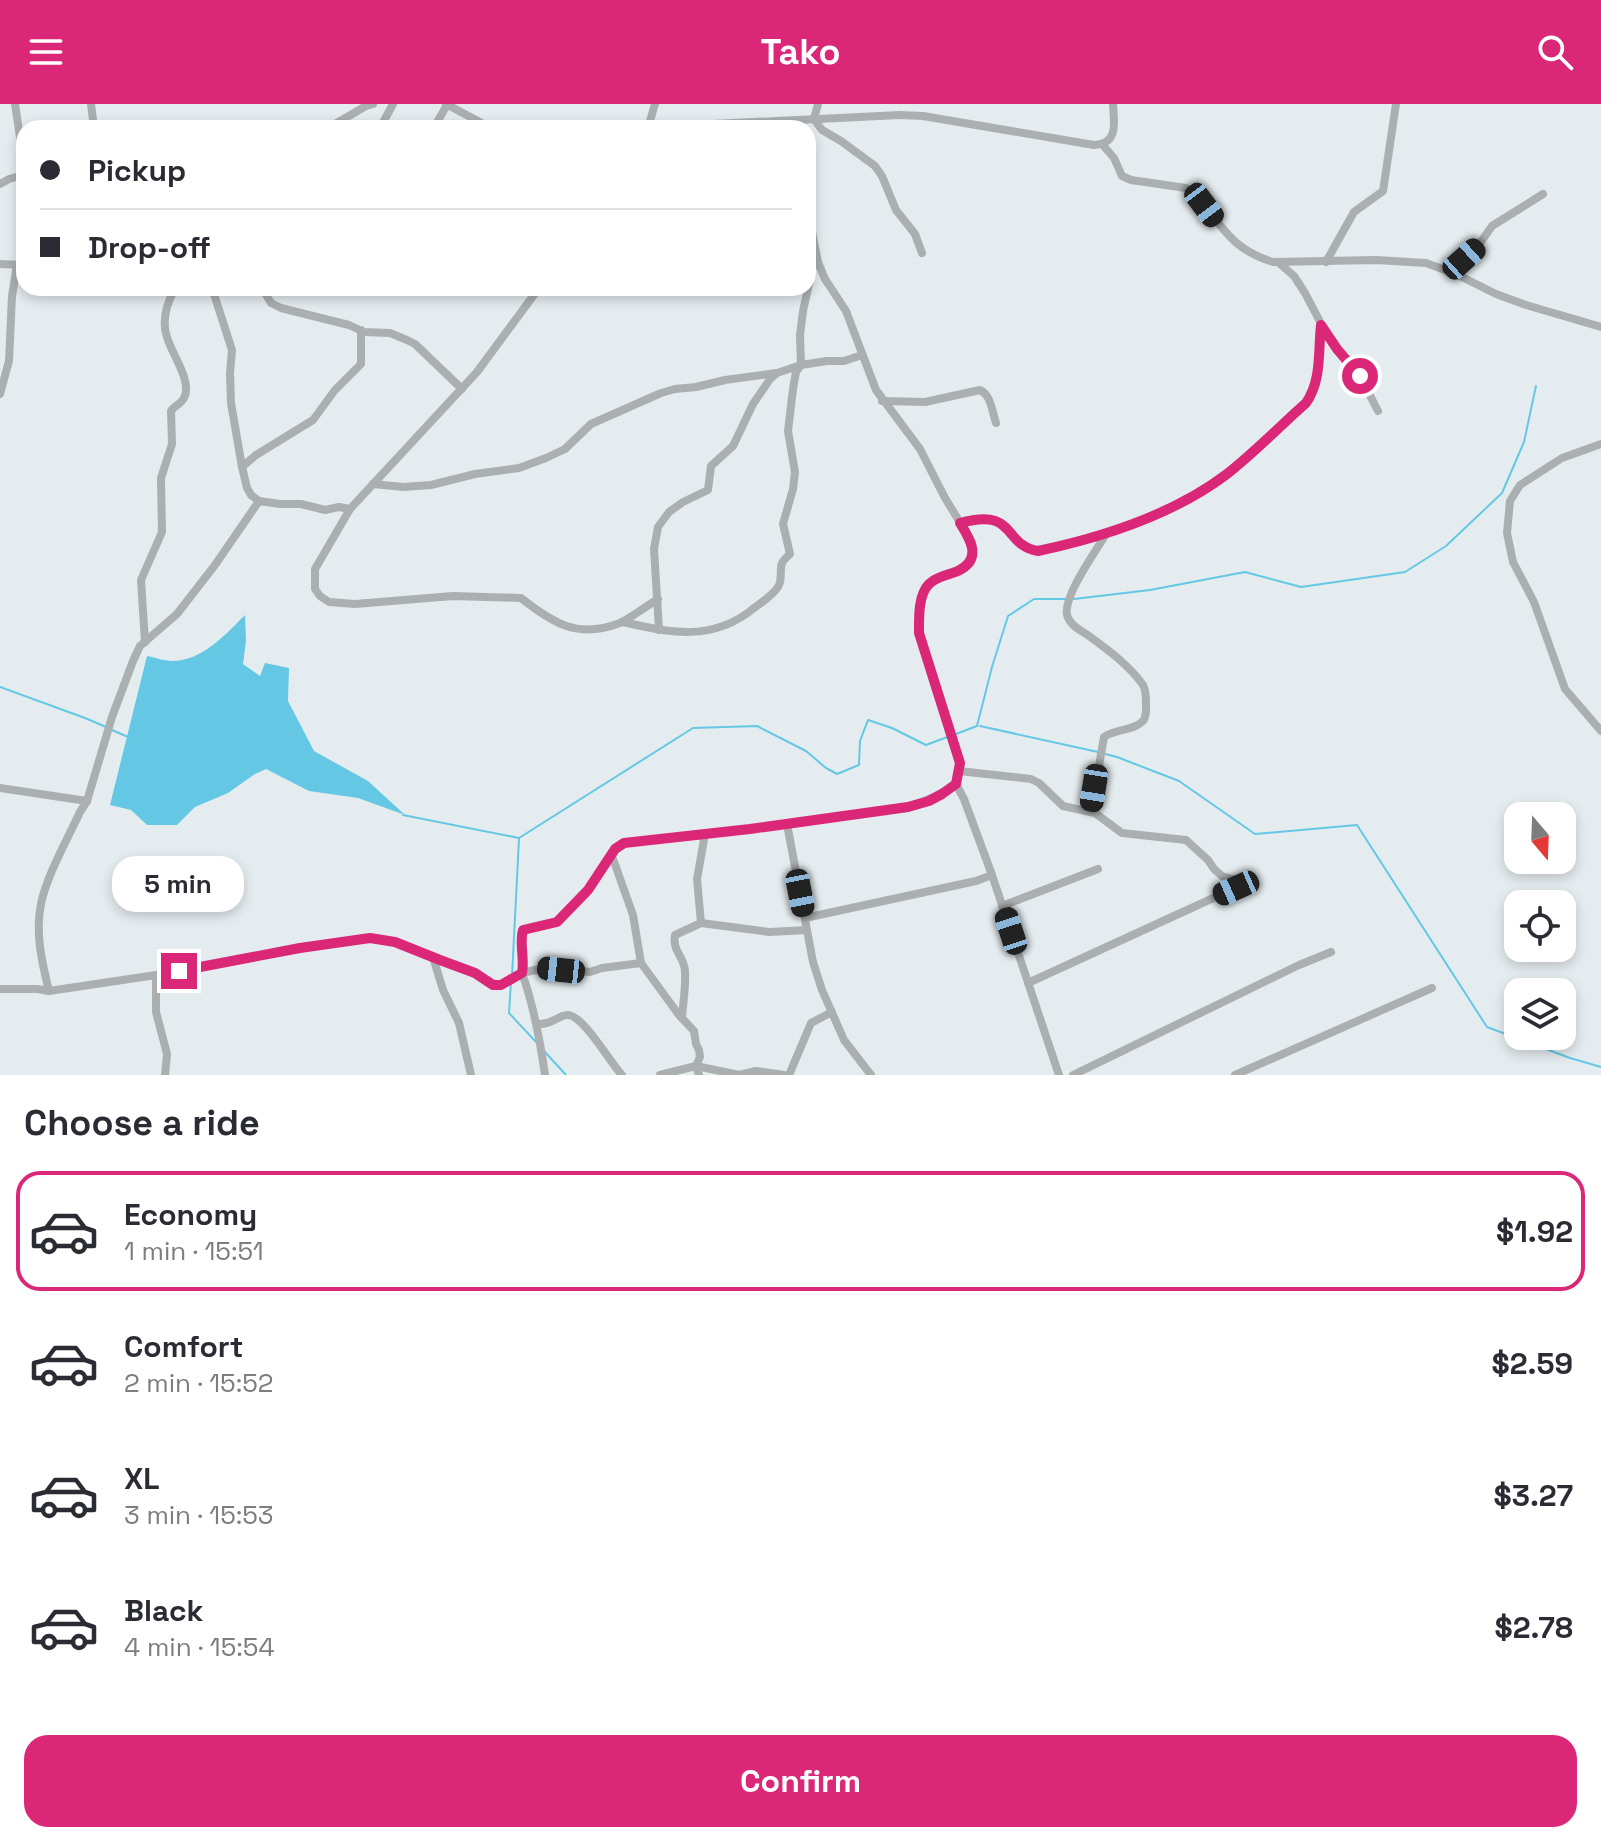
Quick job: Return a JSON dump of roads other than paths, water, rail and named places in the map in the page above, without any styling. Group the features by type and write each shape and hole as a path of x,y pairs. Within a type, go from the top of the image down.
{"street":[{"path":"446,104 476,120"},
{"path":"814,119 817,106 827,104"},
{"path":"804,120 923,116 1094,145 1109,140 1113,134 1113,104"},
{"path":"1326,262 1354,212 1383,191 1396,104"},
{"path":"342,120 368,105"},
{"path":"816,122 822,130 875,166 896,210 915,234 922,253"},
{"path":"1102,144 1114,158 1122,176 1186,188 1244,250 1257,257 1279,262 1376,260 1426,263 1450,271 1496,294 1601,327"},
{"path":"1450,271 1478,246 1492,226 1543,194"},
{"path":"816,253 825,279 846,311 876,390 920,449 972,542 969,562 961,570 927,586 920,611 919,633 957,754 959,771 956,784 992,875 1059,1075"},
{"path":"1279,262 1294,276 1321,325 1360,376 1378,411"},
{"path":"0,394 9,361 12,296 16,280"},
{"path":"145,642 141,580 162,532 161,478 172,444 171,411 182,401 185,391 183,376 166,336 164,316 170,296"},
{"path":"215,296 232,350 231,403 242,467 251,495 259,501 280,504 301,504 325,510 339,507 350,509"},
{"path":"267,296 271,303 281,308 370,333 390,333 415,344 462,389"},
{"path":"533,296 462,389 350,509 315,569 315,589 329,602 355,604 453,596 516,597 552,621 587,631 623,622 658,599"},
{"path":"623,622 644,628 692,633 728,626 744,617 779,586 782,565 790,554 783,524 795,472 788,431 796,372 801,365 800,335 806,296"},
{"path":"960,523 987,518 995,520 1028,547 1038,551 1107,533 1185,500 1236,466 1306,403 1316,382 1321,325"},
{"path":"242,467 319,414 335,390 361,364 361,330"},
{"path":"373,484 403,487 431,485 475,474 519,468 565,449 591,424 661,393 777,373 801,365 844,361 862,355"},
{"path":"659,630 654,549 658,527 669,512 708,490 711,466 733,446 753,404 777,373"},
{"path":"882,401 925,402 980,390 989,397 996,423"},
{"path":"1601,444 1562,458 1520,485 1510,501 1507,533 1513,562 1534,602 1565,689 1601,731"},
{"path":"49,991 40,946 41,902 87,801 133,661 140,646 177,614 259,501"},
{"path":"1091,812 1104,737 1133,726 1143,720 1146,713 1145,688 1093,639 1071,624 1067,614 1073,590 1107,533"},
{"path":"959,771 1031,779 1063,806 1091,812 1122,833 1186,840 1222,876 1246,883 1028,983"},
{"path":"545,1075 537,1024 522,973 523,930 557,922 588,890 615,849 624,843 908,807 929,801 956,784"},
{"path":"0,788 87,801"},
{"path":"787,824 813,962 844,1040 871,1075"},
{"path":"701,923 697,879 705,834"},
{"path":"612,856 633,915 641,963 694,1031 700,1057 697,1070"},
{"path":"1002,906 1098,869"},
{"path":"805,918 992,875"},
{"path":"682,1018 685,970 674,937 701,923 769,932 807,930"},
{"path":"0,989 49,991 370,938 395,942 475,973 493,985 501,985 522,973 544,968 590,972 641,963"},
{"path":"1073,1075 1331,952"},
{"path":"433,957 443,990 459,1023 471,1075"},
{"path":"156,975 156,1012 167,1054 165,1075"},
{"path":"1235,1075 1432,988"},
{"path":"660,1075 697,1070 739,1075 756,1071 786,1075 811,1023 832,1012"},
{"path":"537,1024 572,1016 594,1037 622,1075"}],"water":[{"path":"245,615 243,664 260,676 265,663 289,668 288,701 314,751 368,781 405,815 358,798 309,791 266,769 228,793 195,807 177,825 147,825 131,810 110,805 147,656 172,661 193,657 212,646"}],"waterway":[{"path":"1074,599 1150,590 1245,572 1301,587 1405,572 1446,546 1502,493 1524,442 1536,386"},
{"path":"956,734 977,726 1008,616 1034,599 1067,599"},
{"path":"0,687 106,727"},
{"path":"403,815 519,838 693,728 757,726 806,751 837,774 859,765 860,741 868,720 926,745 950,736"},
{"path":"980,726 1098,752"},
{"path":"112,730 128,737"},
{"path":"1105,754 1179,781 1255,834 1357,825 1487,1027 1601,1067"},
{"path":"512,976 519,839"},
{"path":"511,982 509,1013 536,1042"},
{"path":"545,1052 566,1075"}]}
